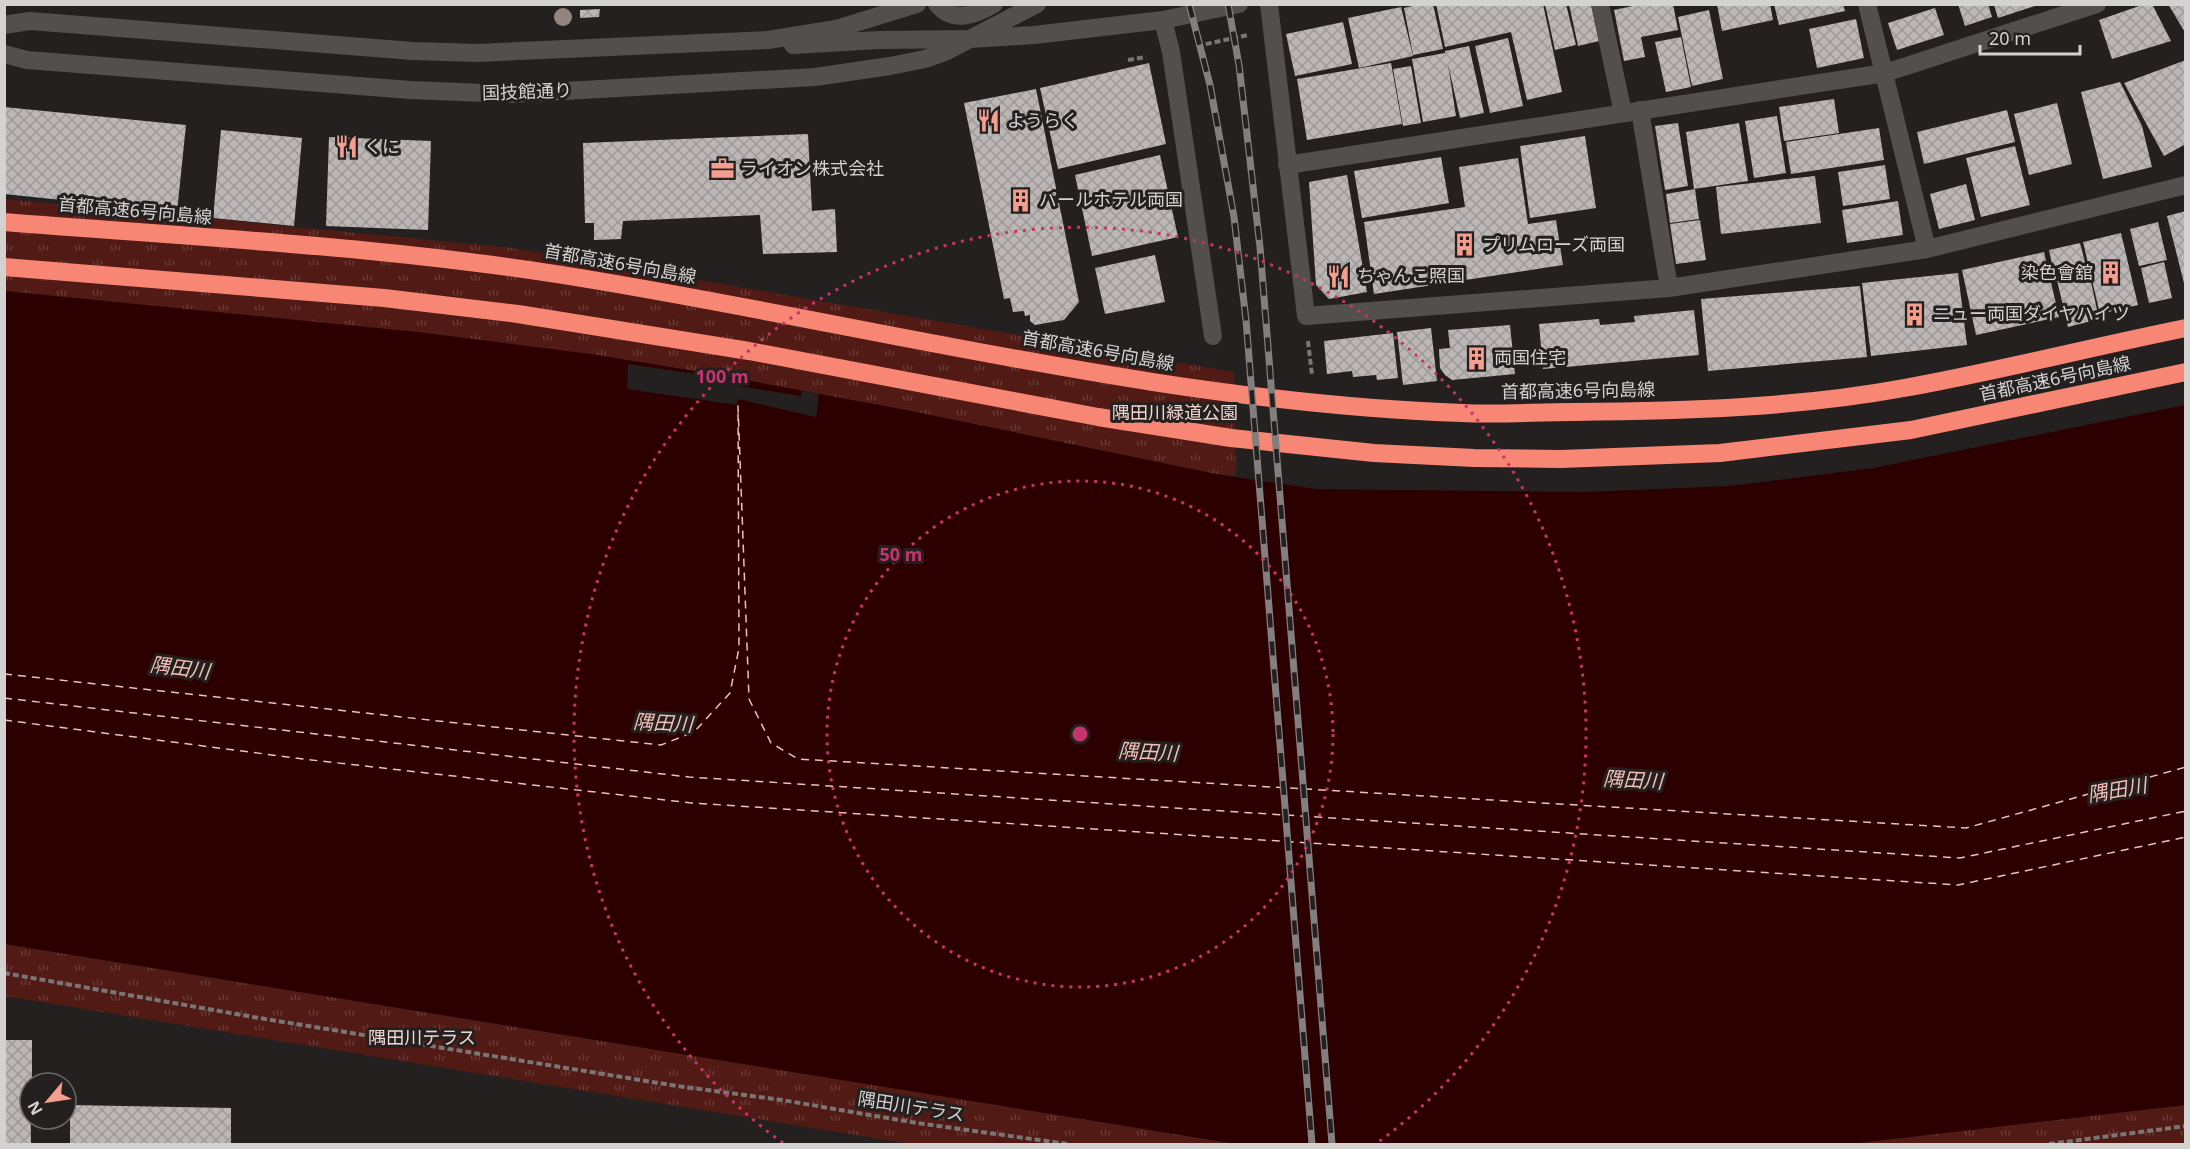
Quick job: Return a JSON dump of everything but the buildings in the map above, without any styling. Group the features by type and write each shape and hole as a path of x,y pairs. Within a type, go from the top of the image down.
{"highway":[{"name":"首都高速6号向島線","path":"4,222 384,253 497,266 597,280 1184,388 1358,407 1466,414 1665,411 1826,400 1904,388 2186,328"},
{"name":"首都高速6号向島線","path":"4,267 384,298 507,313 737,349 1086,414 1231,438 1287,446 1474,458 1561,459 1720,453 1911,430 2186,372"}],"street":[{"path":"4,25 30,21 413,51 477,53 768,40 836,29 917,4"},
{"path":"937,4 952,25 970,39"},
{"path":"937,4 943,11 959,17 980,13 994,4"},
{"name":"国技館通り","path":"4,54 27,60 478,94 511,94 815,77 925,59 970,39 1037,4"},
{"path":"768,40 798,46 879,40 1034,36 1163,20 1239,4"},
{"path":"1269,4 1306,316 1669,288 1927,249 2186,185"},
{"path":"1600,4 1631,112 1669,288"},
{"path":"1867,4 1927,249"},
{"path":"1287,165 1885,73 2097,4"},
{"path":"1163,20 1171,52 1213,336"},
{"path":"925,59 1034,36"}],"path":[{"path":"1128,60 1272,30"},
{"path":"1306,316 1312,384"},
{"name":"隅田川テラス","path":"4,973 252,1017 677,1086 1068,1144"},
{"path":"2049,1144 2186,1126"}],"green space":[{"name":"隅田川緑道公園","path":"4,199 512,248 1234,372 1236,476 1216,474 911,411 713,374 590,354 417,332 5,291"},
{"name":"隅田川テラス","path":"4,944 1236,1144 911,1144 5,996"},
{"path":"2185,1105 2185,1144 1850,1144"}],"water":[{"name":"隅田川","path":"4,291 417,332 590,354 713,374 911,411 1216,474 1316,489 1583,492 1729,486 1873,468 2185,405 2185,1105 1850,1144 1236,1144 5,944"}],"pier":[{"path":"628,364 738,380 738,386 801,396 802,390 819,394 816,417 738,399 737,405 627,389"}],"ferry route":[{"path":"4,674 661,745 694,732 730,693 739,648 738,406 749,699 771,743 798,759 1966,828 2186,767"},
{"path":"4,698 689,777 1960,858 2186,811"},
{"path":"4,720 303,759 692,803 1958,885 2186,837"}],"railway":[{"path":"1189,4 1210,85 1234,217 1246,320 1312,1144"},
{"path":"1228,4 1239,65 1260,247 1332,1144"}],"place":[{"name":"ようらく","path":"989,121"},
{"name":"くに","path":"346,147"},
{"name":"ライオン株式会社","path":"722,169"},
{"name":"パールホテル両国","path":"1021,200"},
{"name":"プリムローズ両国","path":"1464,245"},
{"name":"染色會舘","path":"2111,273"},
{"name":"ちゃんこ照国","path":"1339,276"},
{"name":"ニュー両国ダイヤハイツ","path":"1915,314"},
{"name":"両国住宅","path":"1476,358"}]}
